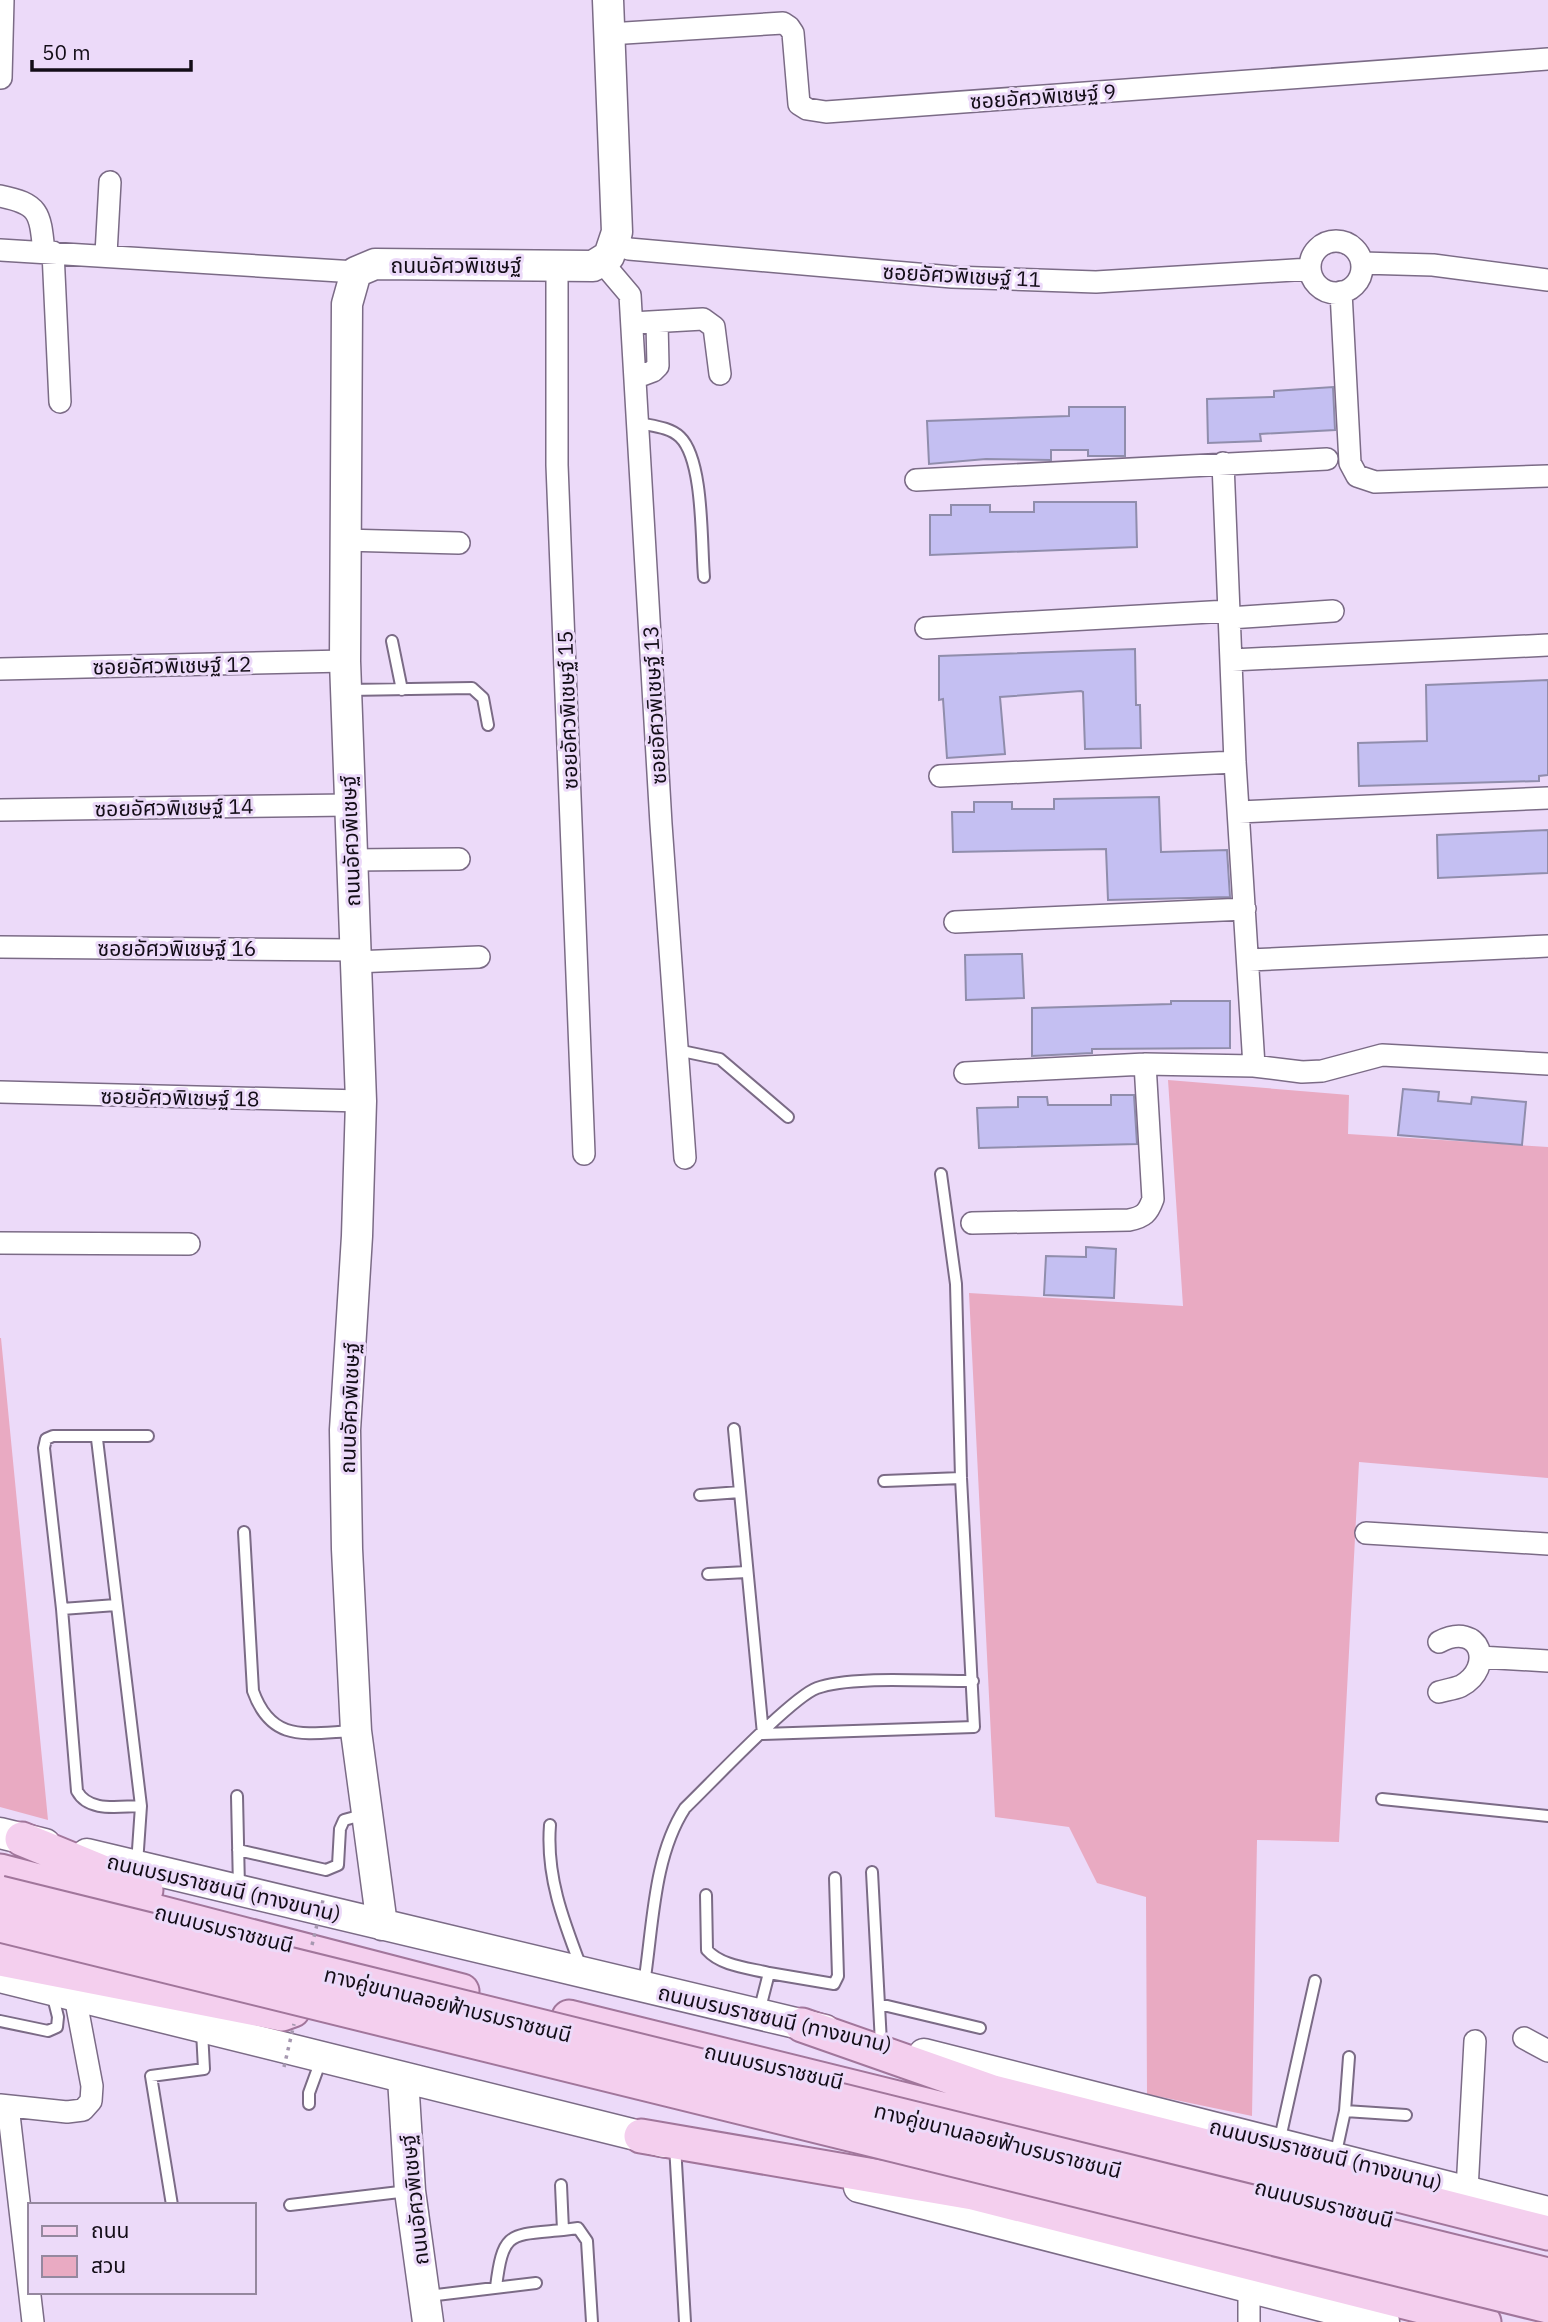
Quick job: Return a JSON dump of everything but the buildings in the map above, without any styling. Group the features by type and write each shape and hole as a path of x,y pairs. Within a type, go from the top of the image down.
{"main road":[{"path":"608,0 609,253"},
{"name":"ถนนอัศวพิเชษฐ์","path":"382,1925 356,1731 347,1549 345,1430 357,1236 361,1101 348,805 345,661 343,540 347,304 356,272 375,264 593,266 609,253"},
{"path":"11,1836 255,1935"},
{"name":"ถนนบรมราชชนนี (ทางขนาน)","path":"11,1836 881,2043 1279,2143 1327,2166 1467,2190 1548,2212"},
{"name":"ถนนบรมราชชนนี","path":"0,1871 255,1935 468,1993 890,2094 1548,2259"},
{"name":"ทางคู่ขนานลอยฟ้าบรมราชชนนี","path":"0,1893 1548,2276"},
{"name":"ทางคู่ขนานลอยฟ้าบรมราชชนนี","path":"0,1925 1548,2306"},
{"path":"0,1936 1548,2318"},
{"path":"0,1959 282,2014 293,2010"},
{"path":"0,1977 640,2137 849,2184 1249,2288 1332,2316 1384,2322"},
{"path":"802,2025 993,2092 1327,2166 1548,2233"},
{"name":"ถนนอัศวพิเชษฐ์","path":"403,2078 410,2191 426,2309"},
{"path":"640,2137 973,2193 1484,2322"}],"street":[{"path":"1,78 3,0"},
{"name":"ซอยอัศวพิเชษฐ์ 9","path":"609,34 783,23 793,33 799,104 807,109 827,112 1548,59"},
{"path":"106,254 110,182"},
{"path":"0,196 24,201 34,207 38,216 48,252 60,402"},
{"path":"1339,241 1357,253 1362,263 1357,282 1341,292 1321,288 1310,270 1317,249 1339,241"},
{"name":"ซอยอัศวพิเชษฐ์ 11","path":"609,253 629,249 952,277 1096,282 1310,270"},
{"path":"0,250 106,254 356,272"},
{"name":"ซอยอัศวพิเชษฐ์ 13","path":"609,253 631,295 685,1158"},
{"path":"1362,263 1433,265 1548,280"},
{"name":"ซอยอัศวพิเชษฐ์ 15","path":"557,265 557,465 584,1154"},
{"path":"1341,292 1350,463 1357,476 1375,482 1548,476"},
{"path":"632,323 703,319 710,322 714,327 720,374"},
{"path":"637,377 653,371 658,366 657,322"},
{"path":"916,480 1327,459"},
{"path":"1223,463 1235,762 1254,1066"},
{"path":"343,540 459,543"},
{"path":"926,628 1333,611"},
{"path":"1232,660 1548,645"},
{"name":"ซอยอัศวพิเชษฐ์ 12","path":"0,669 345,661"},
{"path":"940,776 1235,762"},
{"path":"1239,812 1548,797"},
{"name":"ซอยอัศวพิเชษฐ์ 14","path":"0,810 348,805"},
{"path":"350,860 459,859"},
{"path":"955,922 1245,909"},
{"path":"1249,960 1548,946"},
{"name":"ซอยอัศวพิเชษฐ์ 16","path":"0,947 479,957"},
{"path":"965,1073 1145,1064 1254,1066 1322,1071 1382,1055 1548,1065"},
{"path":"972,1223 1129,1220 1142,1217 1149,1211 1153,1199 1145,1064"},
{"name":"ซอยอัศวพิเชษฐ์ 18","path":"0,1092 361,1101"},
{"path":"0,1243 189,1244"},
{"path":"1366,1533 1548,1544"},
{"path":"1439,1692 1461,1686 1472,1677 1480,1657 1477,1643 1472,1638 1451,1636 1440,1643"},
{"path":"1480,1657 1548,1661"},
{"path":"28,2285 4,2105 67,2112 83,2110 91,2101 92,2086 63,1993"},
{"path":"1524,2038 1548,2051"},
{"path":"1467,2190 1475,2041"},
{"path":"1249,2288 1249,2322"},
{"path":"29,2294 33,2322"}],"lane":[{"path":"639,423 670,430 690,449 695,471 704,577"},
{"path":"392,641 402,690"},
{"path":"346,690 472,688 483,698 488,725"},
{"path":"677,1050 703,1053 720,1059 788,1117"},
{"path":"763,1734 974,1727 961,1478 956,1284 941,1174"},
{"path":"734,1429 763,1734"},
{"path":"141,1806 96,1806 82,1799 77,1791 62,1609 44,1448 46,1440 53,1436 97,1439 148,1436"},
{"path":"97,1439 141,1806 136,1866"},
{"path":"884,1481 961,1478"},
{"path":"700,1495 740,1492"},
{"path":"244,1532 253,1691 260,1712 279,1728 296,1733 356,1731"},
{"path":"708,1574 747,1572"},
{"path":"62,1609 116,1605"},
{"path":"643,1987 665,1849 673,1826 685,1808 763,1734 814,1689 838,1683 973,1681"},
{"path":"237,1796 239,1891"},
{"path":"1382,1799 1548,1816"},
{"path":"238,1850 326,1870 338,1866 340,1829 344,1820 366,1814"},
{"path":"550,1825 550,1874 559,1910 583,1973"},
{"path":"872,1872 881,2043"},
{"path":"706,1895 707,1950 713,1957 769,1973 834,1984 838,1976 835,1878"},
{"path":"758,2015 769,1973"},
{"path":"1279,2143 1315,1981"},
{"path":"0,2021 48,2031 57,2027 63,1993"},
{"path":"879,2004 980,2028"},
{"path":"172,2203 151,2076 204,2070 202,2028"},
{"path":"309,2104 309,2094 322,2057"},
{"path":"1327,2166 1345,2111 1349,2057"},
{"path":"1345,2111 1406,2115"},
{"path":"675,2145 685,2322"},
{"path":"561,2185 563,2230"},
{"path":"290,2204 410,2191"},
{"path":"496,2287 500,2251 511,2239 527,2234 578,2228 587,2241 592,2322"},
{"path":"426,2309 496,2287 536,2283"}],"green space":[{"path":"1168,1080 1349,1095 1348,1134 1548,1147 1548,1478 1359,1462 1339,1842 1257,1840 1252,2116 1147,2094 1146,1897 1097,1883 1069,1827 995,1817 969,1293 1183,1306"},
{"path":"1,1338 48,1820 0,1807"}]}
